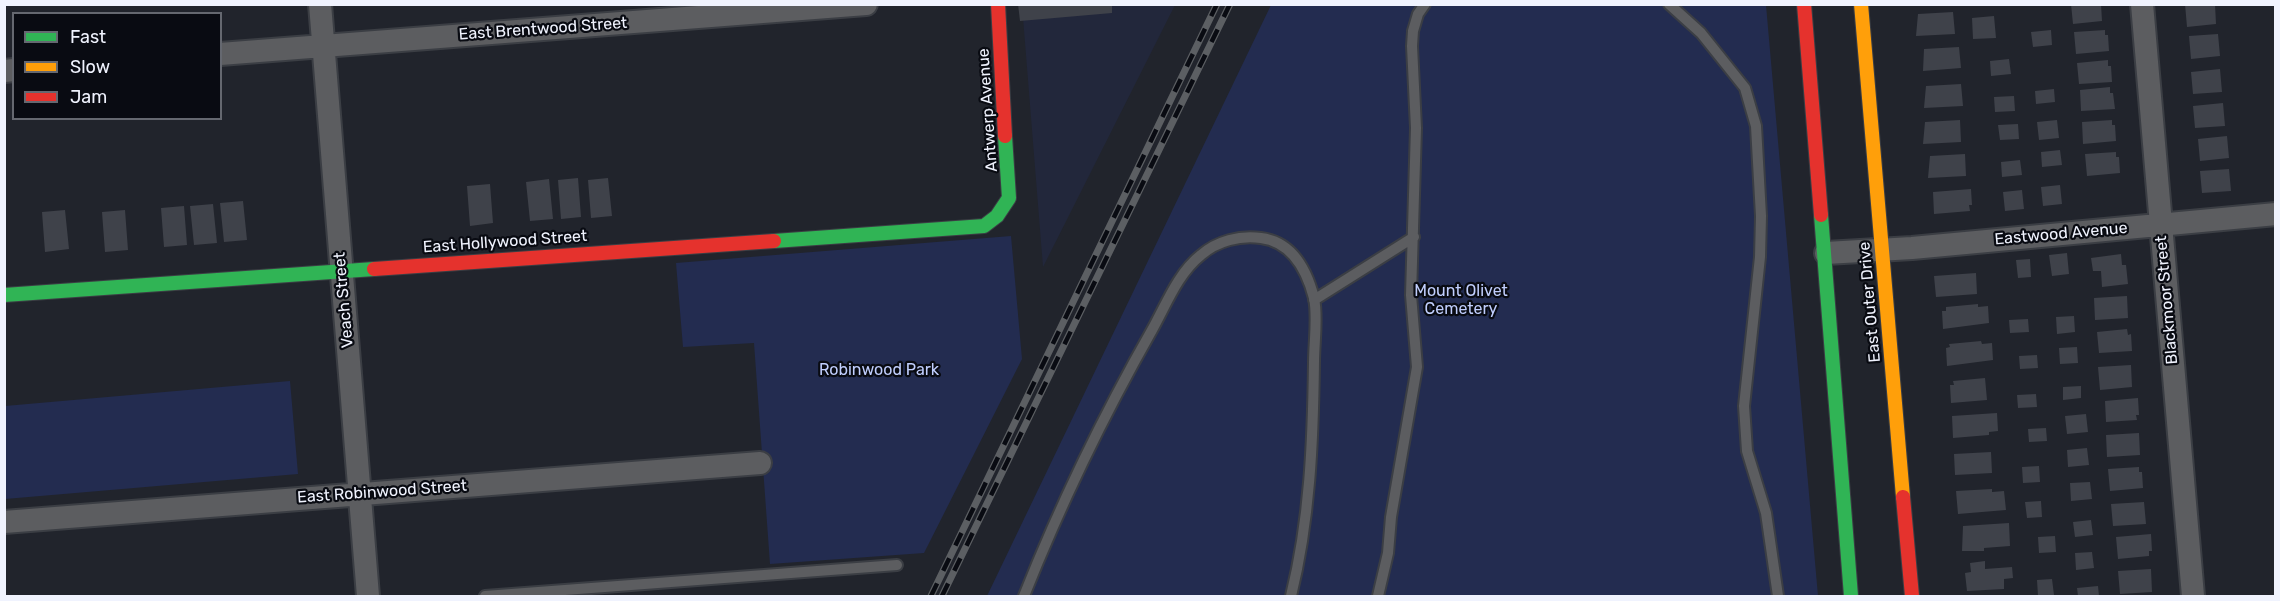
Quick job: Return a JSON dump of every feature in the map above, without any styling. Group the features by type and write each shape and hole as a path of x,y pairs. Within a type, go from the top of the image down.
{"street":[{"name":"Veach Street","path":"320,4 368,597"},
{"name":"East Brentwood Street","path":"222,54 866,4"},
{"name":"Antwerp Avenue","path":"998,4 1010,187 1009,198 1002,210"},
{"path":"1804,4 1826,253 1851,597"},
{"name":"East Outer Drive","path":"1861,4 1912,597"},
{"name":"Blackmoor Street","path":"2142,4 2193,597"},
{"name":"East Hollywood Street","path":"4,296 342,270 984,226 1002,210"},
{"name":"Eastwood Avenue","path":"1826,253 2276,214"},
{"name":"East Robinwood Street","path":"4,522 760,463"}],"lane":[{"path":"1378,597 1388,553 1417,367 1411,295 1416,128 1412,46 1413,30 1418,14 1425,4"},
{"path":"1669,4 1701,33 1745,88 1756,126 1761,247 1743,406 1747,451 1766,513 1778,597"},
{"path":"1024,597 1101,420 1180,280 1201,254 1231,239 1248,237 1265,238 1282,245 1301,263 1314,300 1308,512 1291,597"},
{"path":"1314,300 1414,237"},
{"path":"485,597 897,565"}],"shaded area":[{"path":"1022,5 1175,5 1043,267"}],"green space":[{"name":"Mount Olivet Cemetery","path":"1271,5 1766,5 1818,596 987,596"},
{"name":"Robinwood Park","path":"1011,236 1022,359 924,553 770,564 754,343 683,347 676,263"},
{"path":"290,381 298,474 5,499 5,406"}],"building":[{"path":"1018,4 1112,4 1112,13 1020,21"},
{"path":"2071,4 2101,4 2102,21 2073,24"},
{"path":"2185,4 2215,4 2216,24 2187,27"},
{"path":"1953,12 1955,34 1916,36 1918,14"},
{"path":"1994,16 1996,38 1973,39 1972,18"},
{"path":"2051,30 2052,45 2033,47 2031,32"},
{"path":"2105,30 2105,35 2108,35 2109,51 2076,54 2074,32"},
{"path":"2218,34 2220,56 2191,59 2189,36"},
{"path":"1959,47 1961,68 1923,71 1924,49"},
{"path":"2009,59 2011,74 1991,76 1990,61"},
{"path":"2108,60 2108,66 2111,66 2112,82 2079,84 2077,63"},
{"path":"2220,69 2222,92 2193,94 2191,72"},
{"path":"1961,84 1963,106 1924,108 1926,86"},
{"path":"2110,87 2115,109 2081,111 2080,90"},
{"path":"2054,89 2055,102 2036,104 2035,91"},
{"path":"2014,96 2015,111 1995,112 1994,97"},
{"path":"2223,103 2225,126 2195,128 2193,106"},
{"path":"1960,120 1961,142 1923,144 1925,122"},
{"path":"2057,120 2059,138 2039,140 2037,122"},
{"path":"2112,120 2112,125 2115,125 2116,141 2083,144 2082,122"},
{"path":"2018,124 2019,139 2000,140 1998,125"},
{"path":"2227,136 2229,158 2200,161 2198,139"},
{"path":"2060,150 2062,165 2042,167 2041,152"},
{"path":"2116,152 2116,157 2119,157 2120,173 2087,176 2085,154"},
{"path":"1965,154 1966,176 1928,178 1930,156"},
{"path":"2020,160 2022,175 2002,177 2001,162"},
{"path":"2229,169 2231,191 2202,193 2200,171"},
{"path":"578,178 581,217 561,219 558,180"},
{"path":"608,178 612,216 591,218 588,180"},
{"path":"549,179 553,219 530,221 526,182"},
{"path":"490,184 493,223 470,226 467,186"},
{"path":"2060,185 2062,204 2043,206 2041,187"},
{"path":"1971,189 1970,211 1934,214 1933,192"},
{"path":"2022,190 2024,209 2005,211 2003,192"},
{"path":"243,201 247,240 224,242 220,203"},
{"path":"213,204 217,243 194,245 190,206"},
{"path":"184,206 187,245 164,247 161,208"},
{"path":"65,210 69,249 45,252 42,212"},
{"path":"125,210 128,250 105,252 102,212"},
{"path":"2067,253 2069,274 2052,276 2049,255"},
{"path":"2121,254 2122,265 2126,265 2128,284 2102,287 2101,271 2093,271 2091,258"},
{"path":"2030,259 2031,277 2018,278 2016,260"},
{"path":"1976,273 1977,294 1936,297 1934,276"},
{"path":"2127,296 2128,318 2095,320 2094,298"},
{"path":"1978,304 1978,307 1988,306 1989,323 1943,329 1942,311 1946,311 1946,307"},
{"path":"2074,316 2075,332 2057,334 2056,317"},
{"path":"2028,319 2029,332 2010,333 2009,320"},
{"path":"2127,329 2128,335 2131,334 2132,351 2099,353 2097,332"},
{"path":"1981,341 1982,344 1992,343 1993,360 1947,366 1946,348 1950,347 1949,344"},
{"path":"2077,347 2078,363 2060,364 2059,348"},
{"path":"2037,355 2038,368 2020,369 2019,356"},
{"path":"2131,365 2132,387 2100,390 2098,367"},
{"path":"1985,378 1987,400 1951,403 1950,385 1954,385 1953,381"},
{"path":"2081,386 2081,398 2063,400 2063,387"},
{"path":"2036,394 2037,407 2018,408 2017,395"},
{"path":"2138,398 2137,420 2106,422 2105,401"},
{"path":"1997,413 1998,431 1989,432 1989,435 1953,438 1952,416"},
{"path":"2086,414 2088,432 2067,434 2065,416"},
{"path":"2046,428 2047,441 2029,442 2028,429"},
{"path":"2139,433 2140,455 2107,457 2106,435"},
{"path":"2087,448 2089,465 2068,467 2067,450"},
{"path":"1991,452 1992,473 1955,475 1954,454"},
{"path":"2039,466 2040,482 2023,483 2022,467"},
{"path":"2139,467 2139,472 2142,472 2143,488 2110,491 2108,469"},
{"path":"2090,482 2092,499 2071,501 2070,483"},
{"path":"1992,489 1992,492 2004,491 2006,510 1958,514 1956,491"},
{"path":"2041,501 2042,517 2027,518 2025,502"},
{"path":"2144,502 2146,524 2113,526 2111,504"},
{"path":"2091,520 2093,535 2075,537 2073,522"},
{"path":"2009,523 2010,546 1984,548 1984,551 1962,551 1963,526"},
{"path":"2151,534 2152,551 2149,551 2149,556 2118,559 2116,537"},
{"path":"2055,536 2056,552 2039,553 2038,537"},
{"path":"2092,552 2094,568 2076,570 2075,553"},
{"path":"1985,561 1985,569 2012,567 2013,578 2004,579 2004,589 1967,591 1965,573 1971,572 1970,563"},
{"path":"2151,569 2152,592 2120,594 2118,571"},
{"path":"2052,579 2054,595 2038,596 2037,580"},
{"path":"2098,586 2099,596 2078,596 2077,588"}],"railway":[{"path":"931,596 1217,4"},
{"path":"942,596 1230,4"}],"traffic: fast":[{"path":"774,241 984,226 997,216 1009,198 1005,136"},
{"path":"1821,215 1851,596"},
{"path":"4,295 374,269"}],"traffic: slow":[{"path":"1861,4 1903,497"}],"traffic: jam":[{"path":"998,4 1005,136"},
{"path":"1804,4 1821,215"},
{"path":"374,269 774,241"},
{"path":"1903,497 1912,596"}]}
